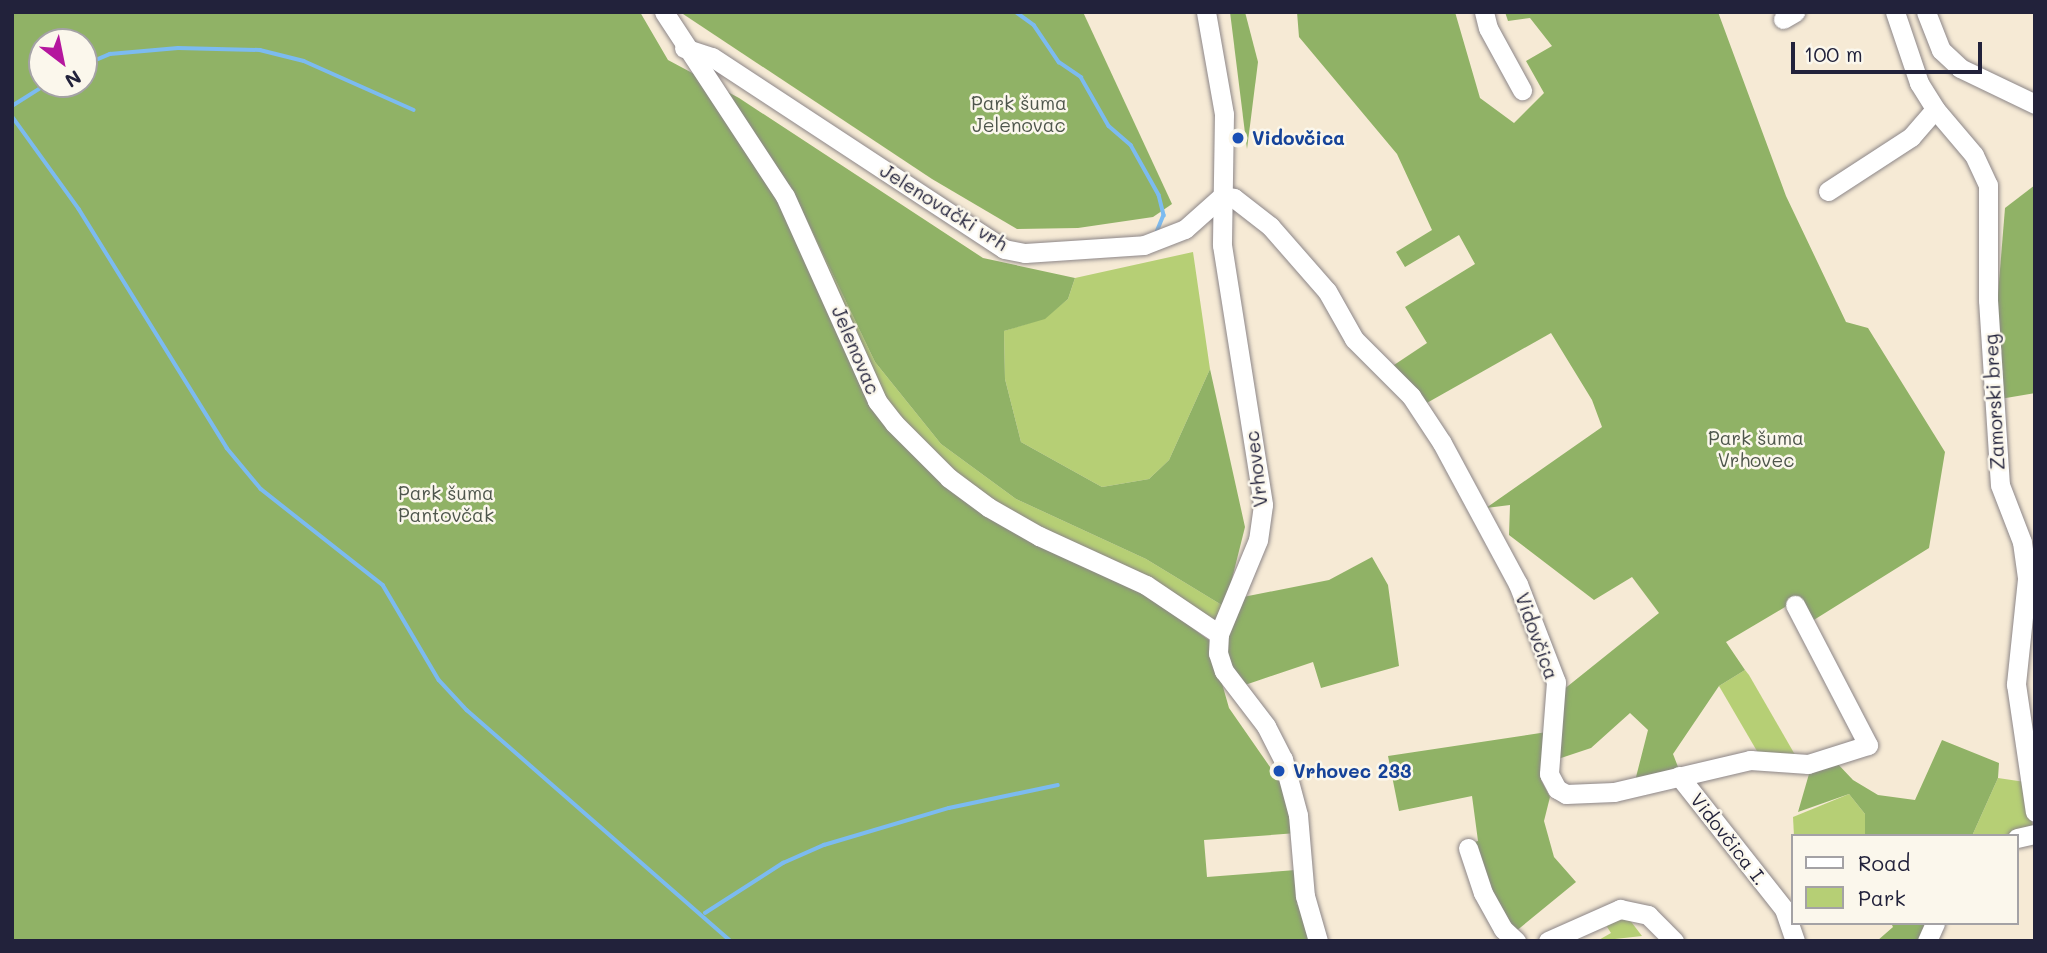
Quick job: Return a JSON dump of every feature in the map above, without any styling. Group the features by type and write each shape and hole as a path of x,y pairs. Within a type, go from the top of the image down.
{"street":[{"name":"Jelenovac","path":"664,12 684,48 785,196 877,401 894,423 949,478 988,507 1039,536 1146,585 1219,634"},
{"name":"Vrhovec","path":"1206,12 1224,114 1222,245 1263,505 1258,540 1219,634"},
{"path":"1484,12 1488,28 1521,90"},
{"name":"Zamorski breg","path":"1895,12 1919,83 1935,109 1974,155 1988,185 1988,300 2000,485 2022,541 2027,579 2016,684 2035,812"},
{"path":"1926,12 1941,50 1960,68 2035,104"},
{"name":"Jelenovački vrh","path":"684,48 712,57 1004,249 1025,253 1144,245 1185,229 1222,196"},
{"path":"1828,191 1911,137 1935,109"},
{"name":"Vidovčica","path":"1222,196 1234,198 1270,226 1328,291 1354,339 1410,396 1442,443 1518,584 1552,667 1556,682 1552,782 1566,794 1585,795 1750,760 1808,764 1868,745 1795,605"},
{"path":"1219,634 1224,671 1266,726 1292,786 1306,896 1318,941"},
{"name":"Vidovčica I.","path":"1679,776 1784,909 1795,941"},
{"path":"1468,848 1483,893 1503,929 1516,941"},
{"path":"1548,941 1620,909 1648,915 1674,941"},
{"path":"1927,941 1934,925"}],"green space":[{"name":"Park šuma Pantovčak","path":"12,12 640,12 668,60 739,98 983,258 1075,278 1068,299 1045,319 1004,331 1005,379 1021,442 1102,487 1149,479 1169,460 1210,369 1245,527 1225,607 1146,559 1016,499 941,444 875,362 790,185 783,185 857,361 953,488 1139,589 1210,641 1229,708 1286,790 1297,833 1204,840 1207,877 1296,870 1301,902 1296,904 1302,906 1310,941 12,941"},
{"name":"Park šuma Jelenovac","path":"680,12 1083,12 1172,204 1153,217 1078,228 1017,229 932,179"},
{"path":"1230,12 1245,12 1258,62 1247,149"},
{"name":"Park šuma Vrhovec","path":"1297,12 1455,12 1480,98 1514,123 1544,93 1526,61 1552,46 1530,18 1508,21 1505,12 1718,12 1786,196 1846,322 1868,328 1945,452 1929,548 1809,623 1790,604 1726,642 1745,670 1719,686 1673,754 1680,772 1635,781 1648,730 1630,713 1591,748 1552,761 1563,690 1659,613 1632,577 1594,600 1509,535 1510,505 1486,508 1602,427 1592,400 1551,333 1425,404 1388,369 1427,343 1405,307 1475,264 1459,235 1405,267 1396,252 1432,230 1397,154 1299,37"},
{"path":"790,184 875,362 941,444 1016,499 1146,559 1225,607 1214,623 989,502 886,406 783,185"},
{"path":"2035,185 2035,393 2000,399 1997,307 2005,208"},
{"path":"1193,252 1210,369 1169,460 1149,479 1102,487 1021,442 1005,379 1004,331 1045,318 1068,299 1075,278"},
{"path":"1372,557 1388,585 1399,666 1321,688 1313,662 1245,685 1230,663 1225,643 1243,597 1329,580"},
{"path":"1745,670 1798,760 1761,758 1719,686"},
{"path":"1547,732 1541,780 1550,797 1544,821 1554,857 1576,882 1515,932 1496,905 1471,843 1478,841 1472,796 1399,811 1388,756"},
{"path":"1942,740 1999,763 1998,778 1973,834 1865,834 1865,814 1849,794 1798,812 1811,767 1835,761 1853,780 1878,795 1915,800"},
{"path":"1998,778 2025,782 2033,830 2019,834 1973,834"},
{"path":"1849,794 1865,814 1865,834 1794,834 1793,817"},
{"path":"1626,915 1642,936 1597,941 1611,933 1602,919"},
{"path":"1892,925 1931,925 1924,941 1877,941"}],"waterway":[{"path":"1016,12 1034,25 1059,62 1081,77 1109,126 1131,145 1159,195 1164,215 1157,232"},
{"path":"98,59 110,54 178,48 260,50 304,61 414,110"},
{"path":"12,106 28,96"},
{"path":"12,116 79,209 227,448 261,489 383,585 439,680 467,710 731,941"},
{"path":"705,913 783,863 824,845 949,808 1058,785"}],"place":[{"name":"Vidovčica","path":"1238,138"},
{"name":"Vrhovec 233","path":"1279,771"}]}
